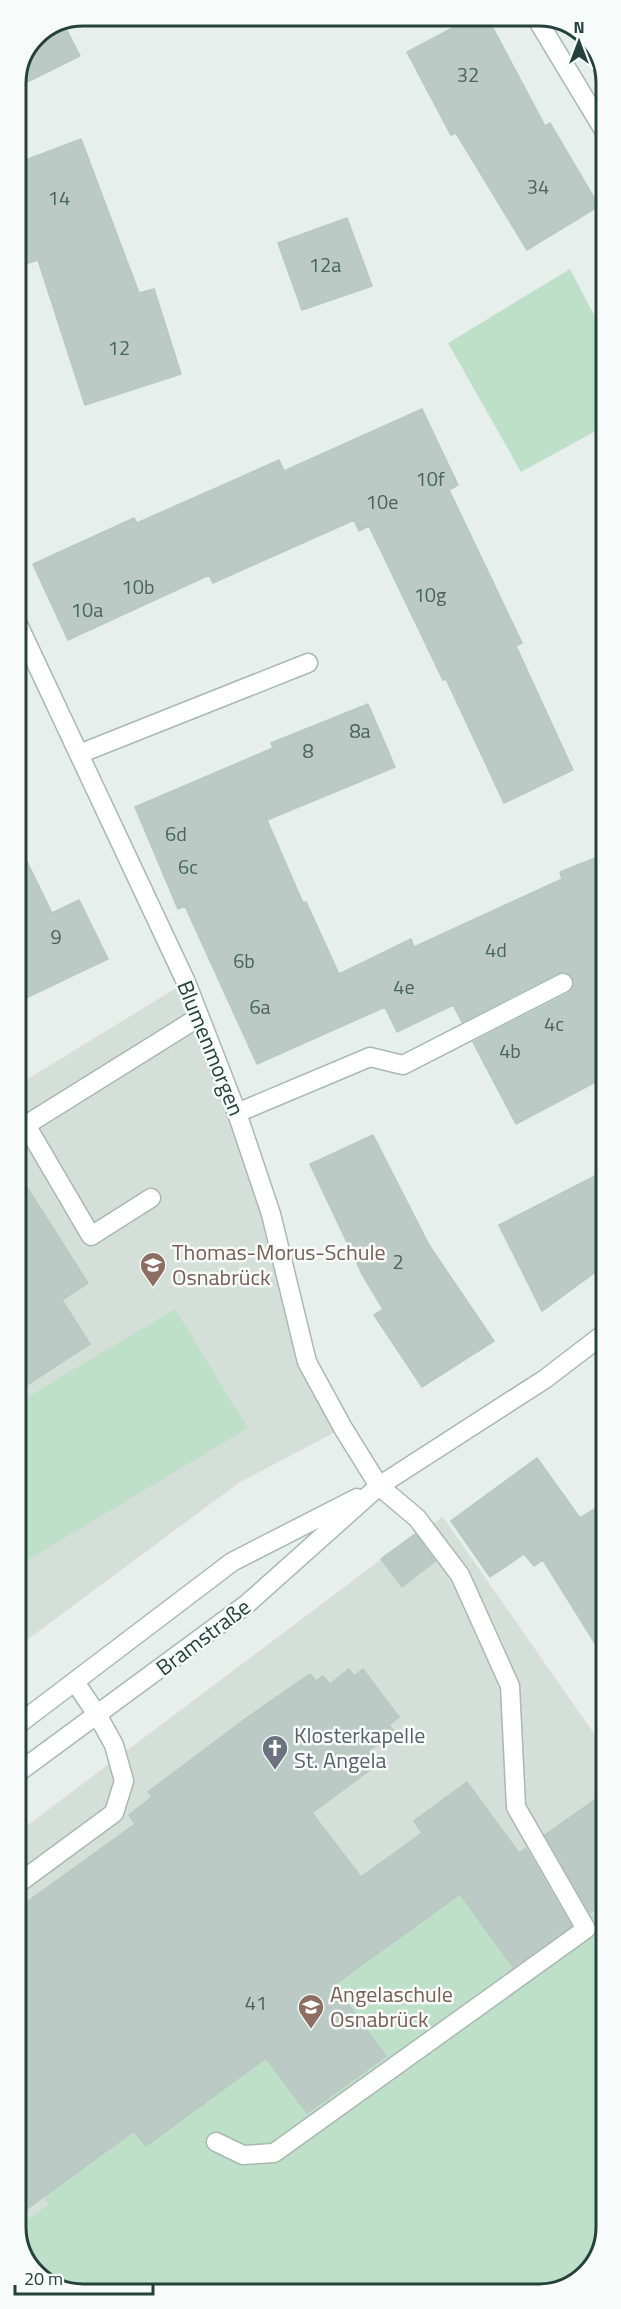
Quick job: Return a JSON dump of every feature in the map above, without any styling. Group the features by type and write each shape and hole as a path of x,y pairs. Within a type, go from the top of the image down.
{"street":[{"path":"542,26 596,117"},
{"name":"Blumenmorgen","path":"26,641 199,1017 237,1113 271,1214 308,1362 343,1428 380,1486 417,1518 460,1575 510,1686 516,1807 586,1929 274,2153 243,2156 216,2142"},
{"path":"79,754 308,663"},
{"path":"237,1113 370,1057 403,1065 563,983"},
{"path":"151,1198 91,1236 26,1125 199,1017"},
{"name":"Bramstraße","path":"26,1719 232,1562 380,1486 545,1379 596,1340"},
{"name":"Bramstraße","path":"26,1767 247,1604 380,1486"},
{"path":"26,1878 114,1813 124,1781 114,1745 75,1682"}],"shaded area":[{"name":"Thomas-Morus-Schule Osnabrück","path":"186,982 245,1133 307,1362 343,1428 240,1482 26,1641 26,1080"},
{"name":"Angelaschule Osnabrück","path":"443,1517 596,1737 596,2226 590,2252 570,2274 538,2284 79,2283 61,2279 45,2269 33,2255 27,2238 26,2226 26,1826 416,1533"}],"green space":[{"path":"570,269 596,319 596,431 521,472 448,343"},
{"path":"175,1309 248,1428 26,1561 26,1398"},
{"path":"460,1894 514,1968 572,1926 596,1912 596,2226 590,2252 576,2269 560,2279 538,2284 79,2283 68,2282 51,2274 37,2261 27,2238 26,2221 49,2204 44,2197 134,2131 146,2146 228,2086 255,2043 307,2113 386,2056 334,1985"}],"building":[{"path":"456,26 492,26 545,126 550,123 596,201 596,208 527,250 456,133 451,135 407,52"},
{"path":"66,29 80,56 26,83 27,71 35,51 42,42 61,30"},
{"path":"81,139 139,293 154,289 181,374 85,405 38,260 26,264 26,160"},
{"path":"347,218 372,286 302,310 278,243"},
{"path":"422,409 458,485 449,490 522,643 516,646 573,770 504,803 446,679 443,680 369,526 359,531 354,520 213,583 209,575 68,640 33,564 134,518 137,523 279,460 284,471"},
{"path":"368,704 395,767 267,820 303,903 306,902 339,974 411,939 414,947 562,879 560,872 596,858 596,1082 516,1124 473,1042 569,993 574,983 570,974 558,973 462,1022 453,1005 397,1032 385,1007 257,1064 185,906 178,909 135,807 273,748 271,743"},
{"path":"26,860 52,913 79,900 108,959 26,998"},
{"path":"373,1135 429,1245 494,1341 422,1387 374,1315 383,1309 363,1276 310,1164"},
{"path":"596,1176 596,1272 542,1311 499,1225"},
{"path":"26,1186 88,1283 62,1300 90,1344 26,1386"},
{"path":"537,1458 580,1518 596,1508 596,1645 543,1560 534,1566 524,1554 490,1577 451,1521"},
{"path":"415,1534 435,1561 402,1587 381,1559"},
{"path":"349,1669 354,1676 363,1669 399,1717 389,1725 395,1732 368,1751 378,1764 312,1813 361,1877 422,1833 414,1821 467,1782 519,1853 526,1848 571,1926 513,1967 460,1894 334,1985 386,2056 307,2113 266,2058 146,2146 134,2131 26,2210 26,1903 135,1824 129,1815 152,1797 148,1792 245,1719 310,1674 316,1681 323,1676 330,1684"},
{"path":"596,1799 596,1908 590,1913 545,1835"}],"place":[{"name":"Thomas-Morus-Schule Osnabrück","path":"153,1288"},
{"name":"Klosterkapelle St. Angela","path":"275,1771"},
{"name":"Angelaschule Osnabrück","path":"311,2030"}]}
